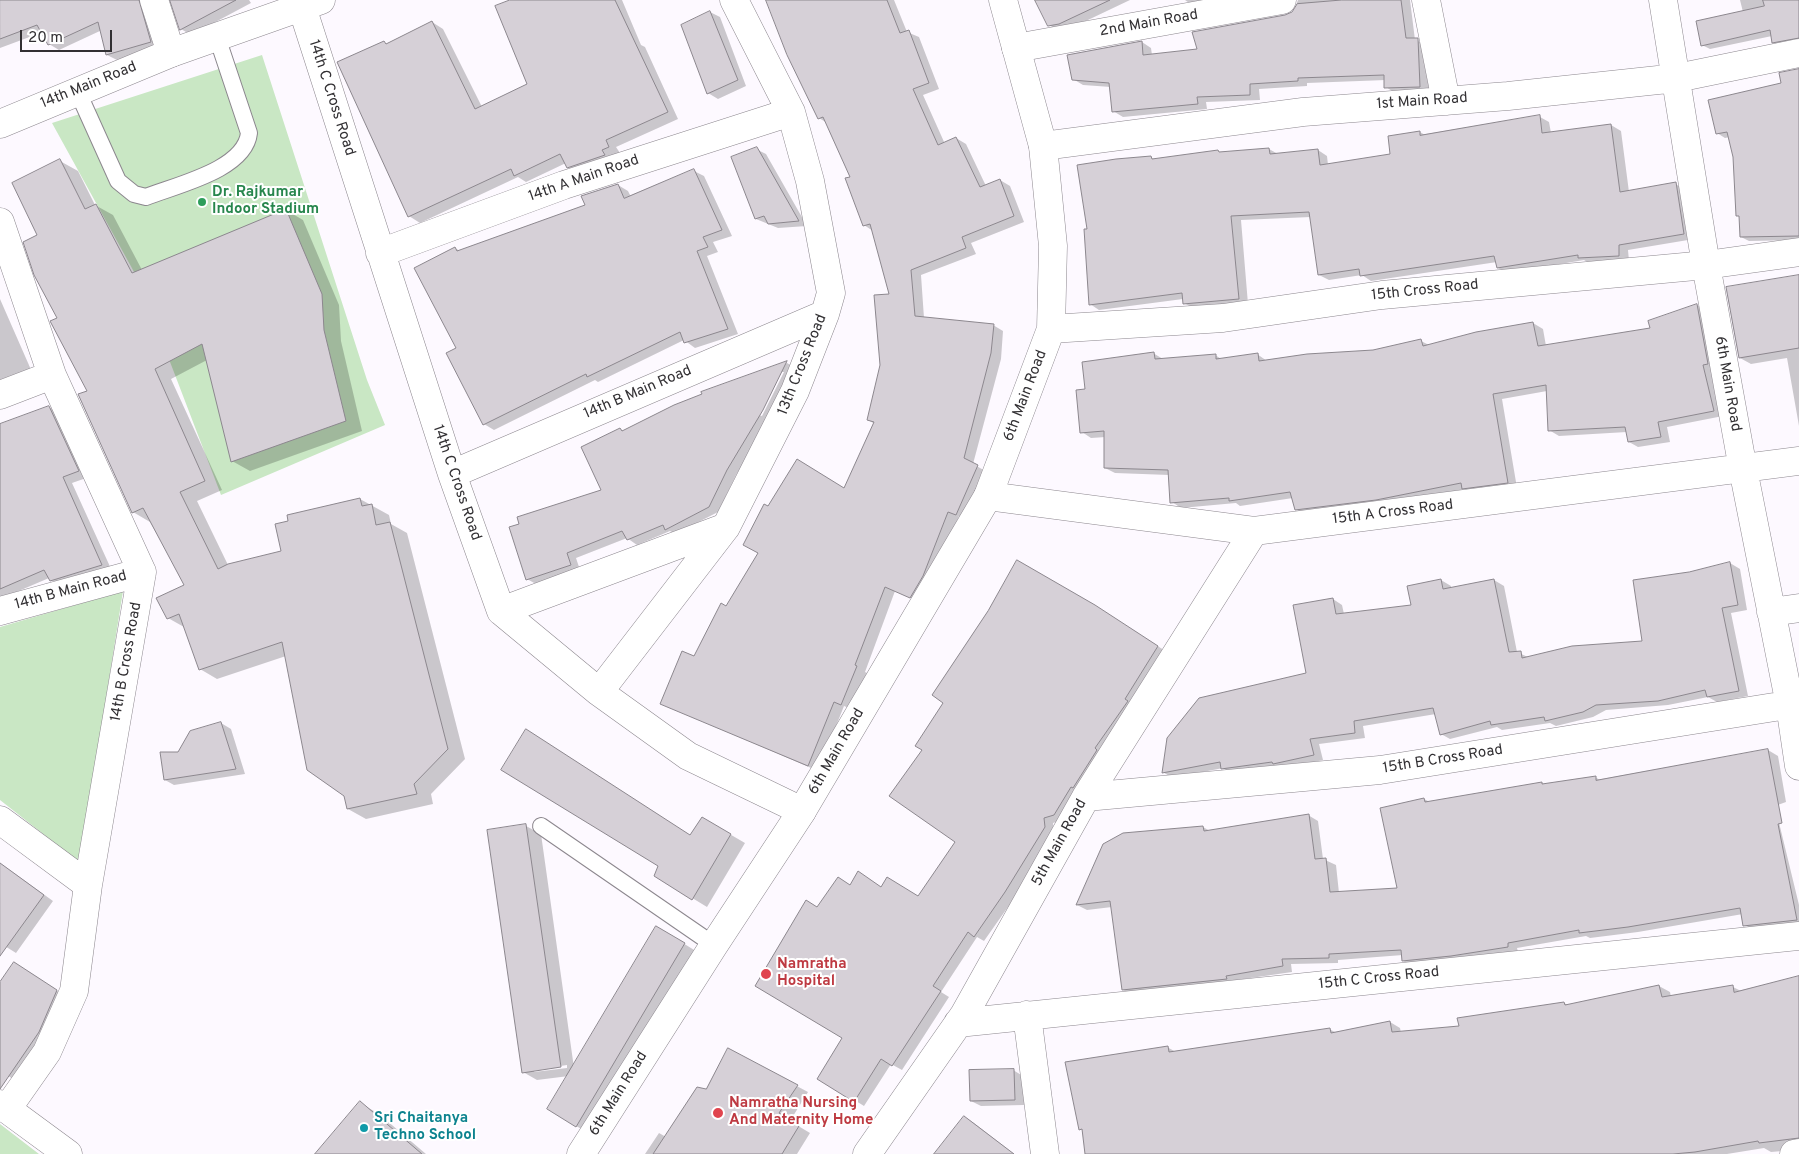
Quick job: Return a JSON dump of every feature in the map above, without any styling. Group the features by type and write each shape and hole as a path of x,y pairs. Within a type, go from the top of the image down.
{"street":[{"path":"154,0 171,53"},
{"name":"13th Cross Road","path":"599,692 726,527 796,391 831,293 810,182 791,112 734,0"},
{"path":"1003,0 1043,146 1052,246 1052,330"},
{"name":"2nd Main Road","path":"1016,48 1282,0"},
{"path":"1426,0 1446,101"},
{"name":"6th Main Road","path":"1663,0 1706,265 1743,468 1771,612 1795,704 1799,766"},
{"name":"14th Main Road","path":"0,124 77,90 171,53 312,4"},
{"name":"14th C Cross Road","path":"312,4 380,253 452,474 501,611"},
{"name":"1st Main Road","path":"1043,146 1303,112 1446,101 1677,78 1799,53"},
{"name":"14th A Main Road","path":"380,253 564,185 791,112"},
{"path":"0,222 52,375 142,572"},
{"name":"15th Cross Road","path":"1052,330 1223,318 1382,295 1706,265 1799,252"},
{"name":"14th B Main Road","path":"452,474 825,314"},
{"name":"6th Main Road","path":"581,1154 802,811 988,496 1052,330"},
{"path":"0,394 52,375"},
{"name":"15th A Cross Road","path":"988,496 1254,531 1799,461"},
{"path":"726,527 501,611 599,692 688,756 802,811"},
{"name":"5th Main Road","path":"867,1154 958,1023 1086,797 1254,531"},
{"name":"14th B Main Road","path":"0,611 142,572"},
{"name":"14th B Cross Road","path":"4,1106 47,1052 74,991 88,885 142,572"},
{"path":"1771,612 1799,608"},
{"name":"15th B Cross Road","path":"1086,797 1380,770 1795,704"},
{"path":"0,820 88,885"},
{"name":"15th C Cross Road","path":"958,1023 1799,936"},
{"path":"1027,1015 1045,1154"},
{"path":"4,1106 68,1154"},
{"path":"1794,1154 1799,1153"}],"lane":[{"path":"77,90 118,181 134,194 146,196 209,172 233,160 248,143 249,133 217,37"},
{"path":"541,826 714,945"}],"green space":[{"name":"Dr. Rajkumar Indoor Stadium","path":"262,55 367,380 385,425 221,495 139,281 52,123"},
{"path":"123,591 80,863 0,800 0,627"},
{"path":"0,1124 39,1154 0,1154"}],"building":[{"path":"0,0 139,0 151,42 106,55 98,22 48,45 37,25 0,39"},
{"path":"170,0 236,0 180,30"},
{"path":"510,0 615,0 668,112 606,140 609,147 602,150 605,155 567,168 560,154 514,176 511,169 408,217 337,62 384,41 386,44 432,21 475,109 527,84 495,6"},
{"path":"766,0 887,0 900,33 909,30 929,83 913,89 938,145 956,137 980,187 1000,179 1014,216 962,237 966,248 911,270 915,316 994,324 991,353 964,458 978,465 956,515 948,512 923,576 910,598 885,587 841,705 834,702 808,766 660,704 682,651 694,656 721,603 726,606 758,553 743,545 764,504 768,506 797,459 844,488 874,422 867,420 880,365 874,295 889,294 870,224 863,226 845,178 850,177 823,117 818,119 787,55"},
{"path":"1035,0 1110,0 1059,24 1048,26"},
{"path":"1342,0 1401,0 1406,38 1418,38 1420,87 1384,88 1384,75 1298,78 1298,81 1250,84 1250,95 1197,97 1198,104 1112,112 1109,83 1072,80 1067,55 1142,41 1143,55 1197,49 1192,32 1285,15 1292,12 1297,4"},
{"path":"1763,0 1799,0 1799,38 1772,43 1770,30 1701,46 1696,21 1764,6"},
{"path":"710,11 738,80 707,94 681,25"},
{"path":"1799,69 1799,236 1740,237 1739,216 1736,216 1733,157 1727,132 1716,134 1708,100 1781,83 1779,73"},
{"path":"1540,115 1542,133 1611,124 1620,192 1676,182 1684,234 1619,245 1619,256 1578,258 1578,255 1497,268 1494,256 1360,276 1359,269 1318,275 1309,212 1231,216 1239,299 1183,304 1182,293 1089,305 1084,229 1087,229 1077,165 1116,159 1151,156 1152,159 1218,150 1219,152 1269,148 1270,154 1318,149 1320,165 1390,154 1388,136 1420,131 1420,135"},
{"path":"757,147 799,221 768,224 764,216 755,219 731,157"},
{"path":"60,159 85,209 96,204 132,273 286,209 322,294 324,330 346,421 231,462 202,344 155,369 205,481 180,492 218,569 228,564 281,551 275,524 288,521 287,515 360,498 362,506 372,504 376,525 390,522 448,749 414,784 417,794 347,809 344,796 307,770 282,642 199,670 179,614 167,619 156,598 184,585 143,508 132,513 78,394 87,391 50,321 57,318 34,275 23,242 37,235 12,183"},
{"path":"694,169 722,230 703,237 708,247 697,251 728,329 684,343 680,332 587,377 586,374 483,425 446,353 456,348 414,268 455,247 457,251 585,205 581,196 618,184 624,198"},
{"path":"1799,275 1799,348 1739,358 1726,287"},
{"path":"1697,304 1708,364 1703,365 1714,411 1658,422 1661,437 1628,442 1625,427 1548,431 1546,385 1493,394 1508,483 1462,489 1461,483 1376,500 1295,510 1290,492 1229,501 1229,498 1170,503 1168,470 1104,468 1104,431 1080,433 1076,390 1085,389 1082,362 1154,352 1155,359 1216,354 1216,359 1258,353 1259,361 1307,354 1373,350 1421,339 1423,346 1476,332 1533,322 1538,346 1650,328 1648,321"},
{"path":"787,361 763,410 727,470 709,507 665,530 663,525 627,540 622,531 567,553 571,565 526,580 509,527 519,524 517,517 601,490 581,447 620,428 622,431 674,405 702,394 701,392"},
{"path":"49,406 79,471 63,477 102,565 50,581 44,570 0,589 0,424"},
{"path":"1017,560 1095,605 1158,646 1125,699 1128,701 1095,748 1097,750 1073,788 1071,787 1054,815 1044,818 1045,827 1005,892 974,937 968,932 933,986 941,991 892,1066 881,1059 854,1102 817,1079 842,1038 755,986 806,900 817,907 838,877 850,885 858,871 881,887 887,877 918,896 955,842 889,796 922,750 915,746 943,703 932,695 988,611"},
{"path":"1730,562 1738,605 1722,608 1739,691 1707,697 1705,690 1658,701 1596,705 1583,712 1545,721 1544,717 1491,725 1490,721 1440,735 1433,708 1354,721 1355,733 1310,739 1314,755 1273,764 1272,762 1221,769 1220,762 1162,773 1167,738 1199,698 1306,673 1293,605 1333,598 1336,614 1411,605 1407,586 1441,579 1443,589 1494,579 1509,652 1521,651 1522,658 1572,646 1642,641 1633,580 1689,572"},
{"path":"221,722 236,769 164,780 160,752 178,752 190,731"},
{"path":"526,729 690,835 702,817 731,834 692,900 654,876 658,866 501,770"},
{"path":"1768,749 1782,823 1778,824 1797,920 1743,926 1740,908 1628,927 1579,933 1579,930 1508,943 1508,947 1451,956 1402,961 1401,950 1329,954 1329,958 1282,959 1283,966 1226,976 1227,979 1122,990 1110,901 1076,905 1103,844 1123,833 1203,826 1204,831 1309,814 1315,859 1326,858 1330,892 1397,888 1380,808 1424,798 1425,802 1542,782 1542,784 1596,776 1596,780"},
{"path":"526,824 561,1067 522,1073 487,830"},
{"path":"0,863 44,895 0,956"},
{"path":"656,926 685,943 576,1127 547,1109"},
{"path":"14,962 57,990 39,1032 0,1089 0,982"},
{"path":"1799,976 1799,1138 1759,1143 1758,1141 1695,1152 1673,1154 1085,1154 1082,1129 1079,1130 1065,1062 1168,1046 1169,1052 1330,1028 1331,1033 1390,1021 1392,1032 1459,1026 1457,1018 1564,1002 1565,1005 1659,985 1662,997 1733,985 1734,992"},
{"path":"728,1048 798,1085 779,1113 799,1126 782,1154 653,1154 697,1087 706,1089"},
{"path":"1014,1069 1015,1100 970,1101 969,1070"},
{"name":"Sri Chaitanya Techno School","path":"360,1101 422,1154 315,1154"},
{"path":"964,1116 1014,1154 934,1154"}],"place":[{"name":"Dr. Rajkumar Indoor Stadium","path":"202,202"},
{"name":"Namratha Hospital","path":"766,974"},
{"name":"Namratha Nursing And Maternity Home","path":"718,1113"},
{"name":"Sri Chaitanya Techno School","path":"364,1128"}]}
